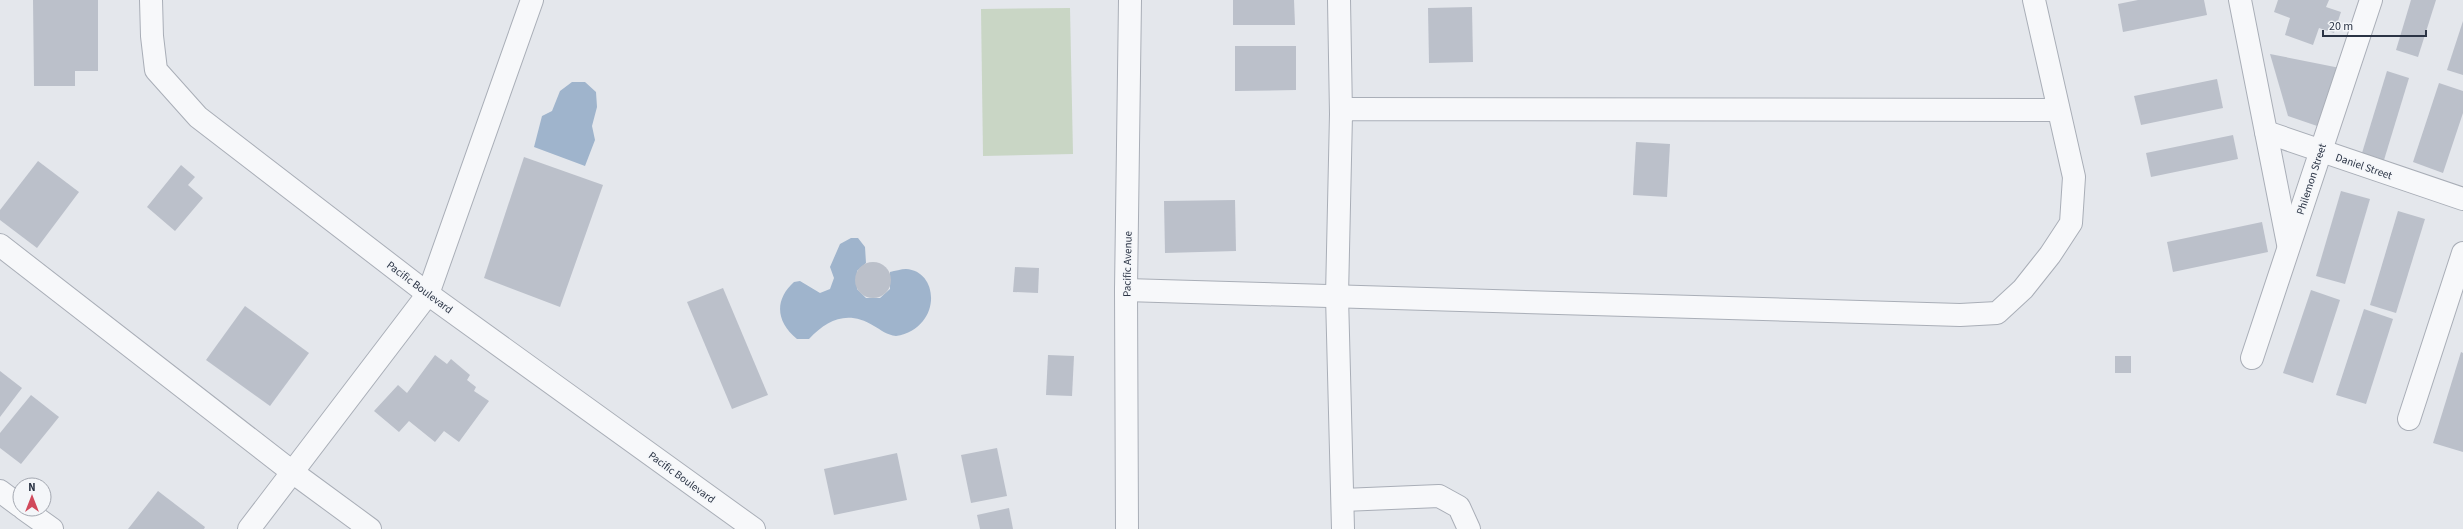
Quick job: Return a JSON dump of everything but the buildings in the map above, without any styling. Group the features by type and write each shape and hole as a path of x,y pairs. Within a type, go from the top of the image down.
{"street":[{"name":"Pacific Boulevard","path":"151,0 152,36 156,70 198,118 428,294 754,529"},
{"path":"249,529 291,471 428,294 532,0"},
{"name":"Pacific Avenue","path":"1127,529 1126,290 1130,0"},
{"path":"1339,0 1341,114 1337,296 1343,529"},
{"path":"1126,290 1960,315 1997,313 2023,289 2050,255 2071,223 2074,177 2034,0"},
{"path":"2240,0 2289,246"},
{"name":"Philemon Street","path":"2252,358 2371,0"},
{"path":"1341,114 1350,109 2058,110"},
{"name":"Daniel Street","path":"2266,132 2463,199"},
{"path":"0,245 291,471 370,529"},
{"path":"2409,419 2463,254"},
{"path":"0,491 12,500"},
{"path":"1343,500 1439,496 1459,507 1469,529"},
{"path":"35,517 52,529"}],"green space":[{"path":"1070,8 1073,154 983,156 981,9"}],"water":[{"path":"572,82 585,82 596,92 597,107 592,126 595,140 585,166 534,147 542,116 552,111 560,91"},
{"path":"851,238 858,238 865,247 866,263 857,271 857,289 866,298 880,298 890,289 890,272 906,269 917,272 925,279 930,289 931,300 928,312 922,322 911,331 896,336 887,333 865,321 856,318 847,318 831,322 816,332 809,339 797,339 785,325 782,318 780,311 783,296 794,282 800,281 820,293 830,289 834,278 830,267 840,244"}]}
